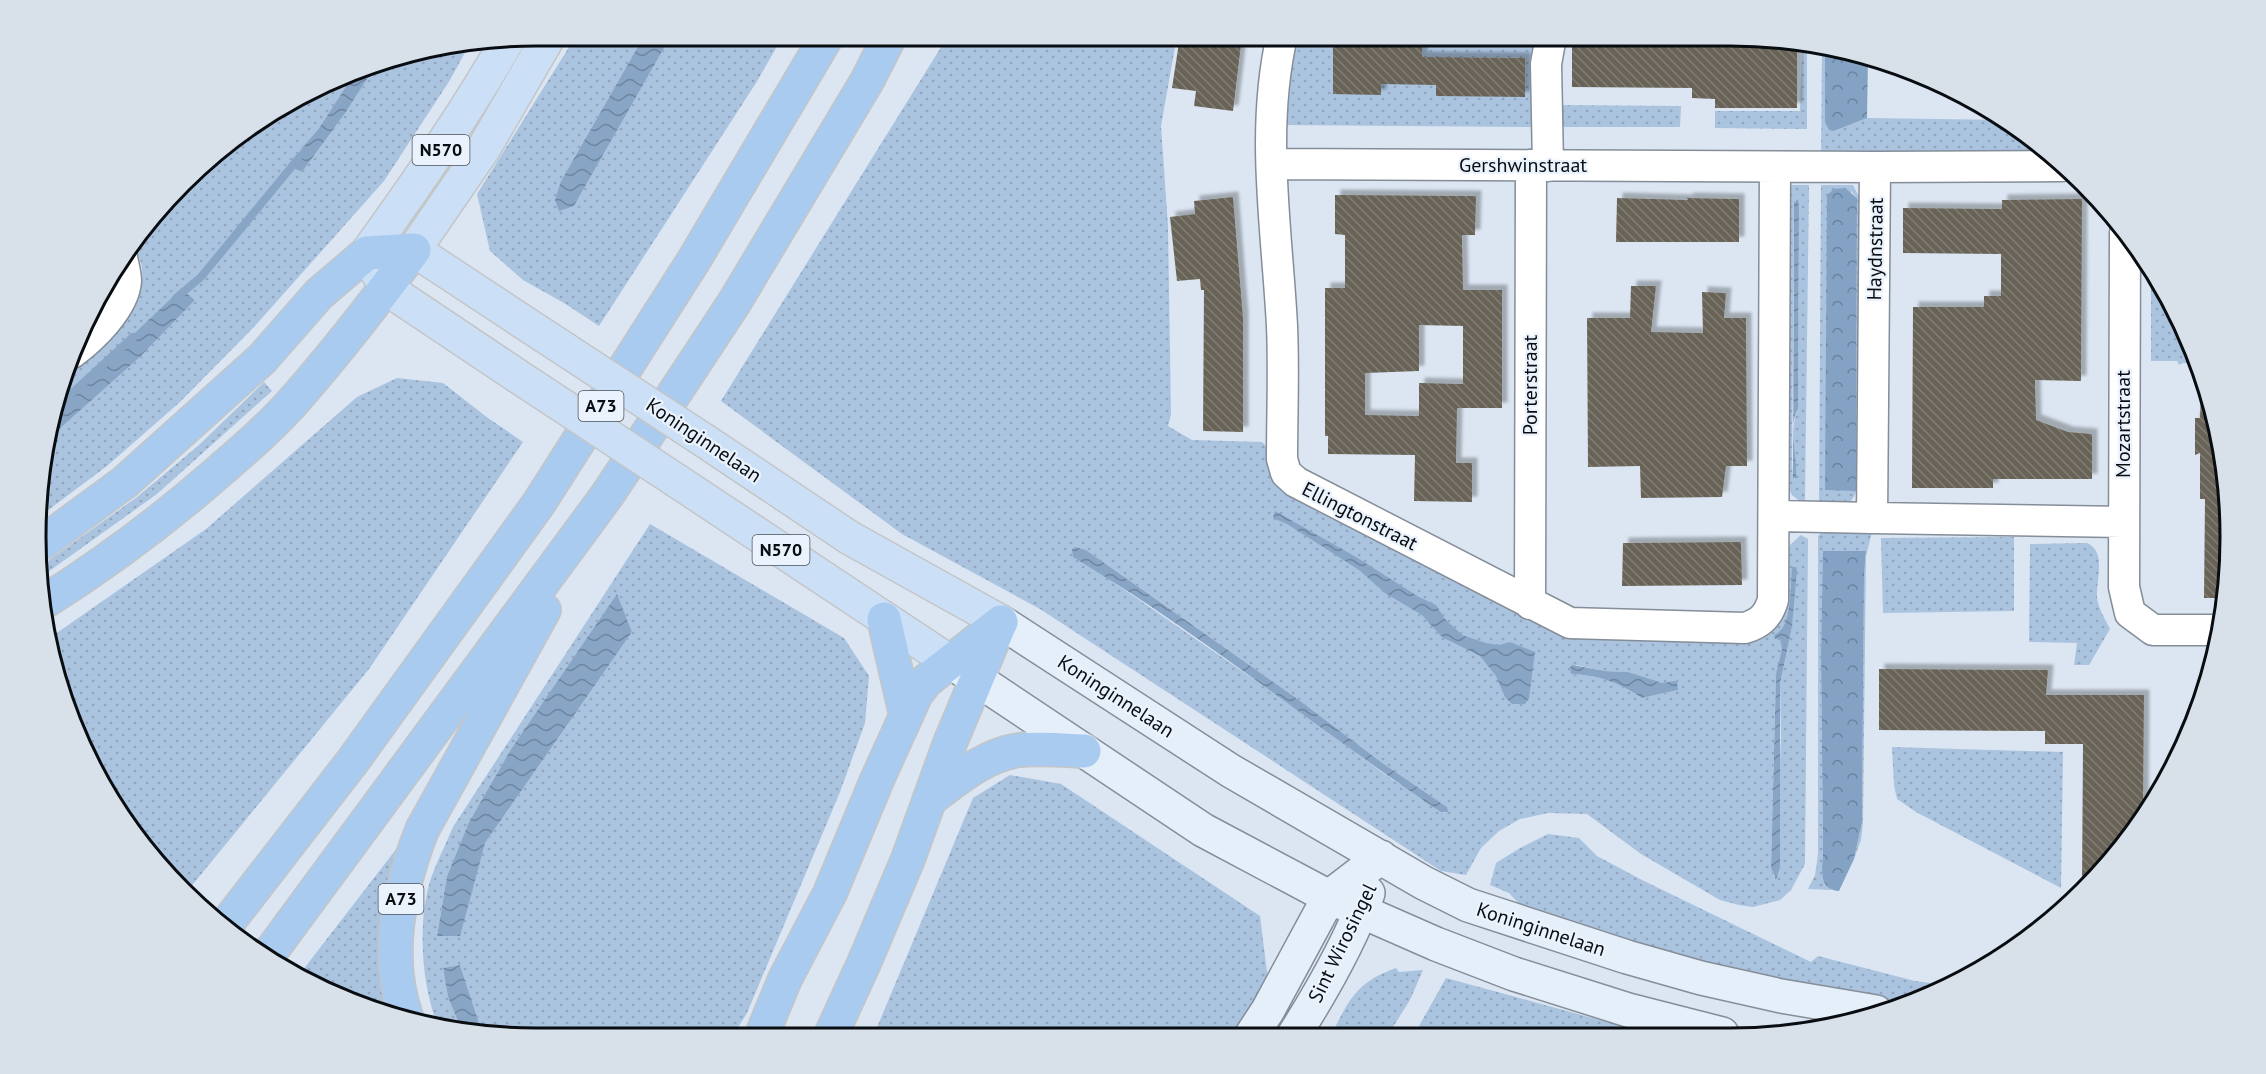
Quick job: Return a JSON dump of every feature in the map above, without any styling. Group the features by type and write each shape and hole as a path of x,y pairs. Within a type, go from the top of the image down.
{"highway":[{"name":"A73","path":"230,919 352,762 539,504 694,260 821,46"},
{"name":"A73","path":"272,950 609,494 735,303 867,81 885,46"},
{"path":"46,540 125,482 262,358 319,294 367,253 414,250"},
{"path":"51,598 173,511 241,452 297,398 414,250"},
{"name":"A73","path":"404,1009 398,987 397,921 422,830 609,494"},
{"path":"885,620 906,715"},
{"path":"765,1028 785,979 830,893 916,694 927,681 1001,622"},
{"path":"834,1028 908,859 976,680 1001,622"},
{"path":"929,800 977,765 996,756 1017,751 1084,751"},
{"name":"A73","path":"220,911 352,762"}],"main road":[{"name":"N570","path":"414,250 484,148 543,46"},
{"name":"N570","path":"503,48 471,103 424,175 367,253 386,288 1203,830 1329,897"},
{"name":"Koninginnelaan","path":"414,250 850,538 1001,622 1231,771 1468,905 1617,954 1701,978 1781,996 1861,1009"},
{"name":"Sint Wirosingel","path":"1257,1028 1269,1010 1329,897 1381,857"},
{"name":"Sint Wirosingel","path":"1298,1028 1336,962 1361,912 1381,857"},
{"path":"1329,897 1436,944 1514,974 1628,1010 1698,1028"}],"street":[{"name":"Ellingtonstraat","path":"1280,46 1274,77 1271,116 1282,329 1282,459 1286,472 1296,482 1558,619 1582,625 1745,628 1764,620 1773,600 1774,516"},
{"name":"Porterstraat","path":"1530,604 1540,166 1546,64 1549,46"},
{"name":"Gershwinstraat","path":"1272,164 1875,167"},
{"path":"1775,166 1774,516 2123,522"},
{"path":"1875,167 2050,166"},
{"name":"Haydnstraat","path":"1872,518 1875,167"},
{"name":"Mozartstraat","path":"2125,247 2124,587 2130,613 2153,630 2210,630"},
{"path":"88,341 94,336 122,298 126,280 125,271"}],"shaded area":[{"path":"570,46 638,46 561,181 574,206 665,46 777,46 756,83 599,326 523,280 490,251 477,194"},
{"path":"942,46 1175,46 1161,126 1168,226 1171,415 1168,426 1192,440 1262,442 1272,453 1561,632 1743,643 1789,546 1801,535 1808,539 1805,864 1791,890 1780,900 1753,907 1739,905 1720,900 1641,854 1587,814 1548,813 1520,819 1499,831 1481,848 1466,875 1441,871 1040,609 902,534 721,401","holes":["1076,547 1086,550 1447,807 1445,813 1390,778 1278,696 1106,577 1076,559","1787,619 1792,627 1780,684 1781,738 1775,879 1771,868 1776,675 1783,649 1779,633","1576,665 1604,671 1628,672 1678,690 1642,698 1608,681 1571,674"]},
{"path":"1291,46 1540,46 1537,127 1282,125"},
{"path":"465,52 450,80 384,181 254,327 180,402 107,466 48,511 59,430 140,357 195,300 181,290 67,398 80,360 114,330 133,305 140,291 142,276 137,254 148,238 190,190 238,148 264,129 320,97 347,85 319,128 289,164 302,172 368,77 410,63"},
{"path":"1802,52 1807,53 1807,129 1715,128 1715,111 1800,111"},
{"path":"1822,56 1826,56 1834,131 1867,118 1987,120 2037,155 1821,157"},
{"path":"1557,105 1681,106 1680,127 1557,127"},
{"path":"1790,185 1809,185 1805,502 1801,502 1792,495 1785,482 1786,190","holes":["1794,203 1798,203 1798,409 1793,431 1792,475"]},
{"path":"1821,185 1853,185 1859,197 1858,483 1856,491 1850,502 1840,506 1819,504","holes":["1851,191 1857,198 1856,491"]},
{"path":"2151,287 2169,320 2187,363 2179,365 2177,361 2151,361"},
{"path":"397,378 443,383 523,442 369,669 192,886 148,836 112,782 84,725 63,664 56,633 206,529 357,397"},
{"path":"264,382 272,391 157,494 48,572 48,561 137,497 199,445"},
{"path":"650,524 844,638 869,676 865,723 840,792 747,1013 738,1028 537,1028 479,1024 460,965 443,968 448,997 458,1021 435,1017 425,974 423,934 427,895 436,865 453,827","holes":["617,595 632,632 485,843 437,936 447,876 469,822 511,749"]},
{"path":"1872,532 1866,556 1863,822 1861,840 1854,859 1862,823 1866,551 1824,551 1821,653 1822,869 1823,878 1832,890 1808,889 1815,875 1818,854 1818,536 1821,533"},
{"path":"2014,537 2014,611 1883,613 1881,538"},
{"path":"2087,543 2093,547 2099,559 2098,601 2110,629 2089,665 2074,665 2077,643 2029,642 2030,544"},
{"path":"1892,747 2063,752 2061,888 1916,812 1897,799"},
{"path":"1010,775 1061,784 1260,916 1268,980 1238,1028 877,1028 973,798"},
{"path":"414,826 392,1005 349,990 304,968"},
{"path":"1548,834 1579,838 1597,856 1811,962 1818,956 1915,981 1932,983 1890,1000 1766,977 1641,945 1524,909 1509,893 1490,885 1496,863"},
{"path":"1396,968 1399,972 1423,970 1410,1000 1392,1028 1334,1028 1343,1011 1362,986"},
{"path":"1446,978 1629,1028 1418,1028"}],"green space":[{"path":"1825,56 1868,67 1867,118 1834,131 1829,130 1825,122"},
{"path":"1845,188 1857,198 1856,491 1825,490 1827,195 1834,189"},
{"path":"1823,551 1866,551 1862,823 1854,859 1839,891 1832,889 1824,882 1822,872"}],"water":[{"path":"638,46 665,46 574,206 559,211 555,200 561,181"},
{"path":"368,77 302,172 288,165 319,128 347,85"},
{"path":"1794,202 1798,202 1799,205 1798,409 1793,424"},
{"path":"181,289 195,300 140,357 59,430 67,398"},
{"path":"1793,435 1796,470 1796,478 1793,478"},
{"path":"1275,511 1436,605 1445,619 1462,635 1499,645 1510,642 1535,652 1529,698 1525,704 1512,704 1505,697 1496,676 1480,656 1442,637 1422,615 1385,593 1359,570 1287,524 1273,518"},
{"path":"1076,547 1086,550 1299,700 1381,762 1447,807 1448,812 1441,812 1395,781 1169,619 1073,557 1072,549"},
{"path":"1792,567 1796,567 1797,570 1792,627 1780,684 1780,867 1776,880 1771,868 1776,674 1782,649 1780,638 1775,639 1774,635 1785,624 1788,615"},
{"path":"617,594 632,632 485,843 460,936 437,936 447,876 469,822 511,749"},
{"path":"1573,665 1604,671 1628,672 1662,683 1675,681 1678,690 1642,698 1608,681 1571,674 1570,667"},
{"path":"460,965 479,1024 458,1021 448,997 443,968"}],"building":[{"path":"1178,46 1241,46 1233,111 1194,106 1196,91 1172,88"},
{"path":"1333,46 1422,46 1422,57 1525,58 1525,97 1436,96 1436,85 1381,84 1381,95 1333,94"},
{"path":"1572,46 1729,46 1797,52 1797,108 1715,108 1715,99 1692,98 1692,88 1572,87"},
{"path":"1335,195 1476,196 1475,235 1462,235 1463,290 1502,290 1502,408 1457,408 1456,463 1472,463 1472,502 1414,501 1415,455 1328,454 1328,436 1325,436 1325,288 1345,288 1345,235 1335,234","holes":["1419,325 1463,326 1463,384 1419,383 1419,416 1365,415 1365,373 1419,371"]},
{"path":"1233,197 1243,318 1243,432 1203,431 1204,290 1201,290 1200,279 1177,281 1170,217 1195,214 1194,201"},
{"path":"1617,198 1739,199 1739,242 1616,242"},
{"path":"2082,199 2081,381 2035,380 2036,420 2068,432 2092,434 2092,479 1993,479 1993,488 1912,488 1913,307 1984,307 1984,296 2001,296 2001,254 1903,253 1903,208 2002,209 2002,200"},
{"path":"1631,286 1656,286 1651,332 1703,333 1702,292 1726,293 1724,318 1746,318 1747,466 1726,466 1722,497 1641,498 1640,466 1588,467 1587,318 1630,318"},
{"path":"2201,403 2210,441 2218,505 2220,537 2215,598 2204,598 2205,499 2200,499 2200,453 2195,455 2195,418 2200,418"},
{"path":"1741,542 1742,585 1622,586 1623,543"},
{"path":"1879,669 2048,670 2046,695 2144,695 2143,800 2118,836 2082,877 2083,744 2045,744 2045,731 1879,730"}],"waterway":[{"path":"176,298 201,277 298,159"},
{"path":"67,398 133,337"}]}
